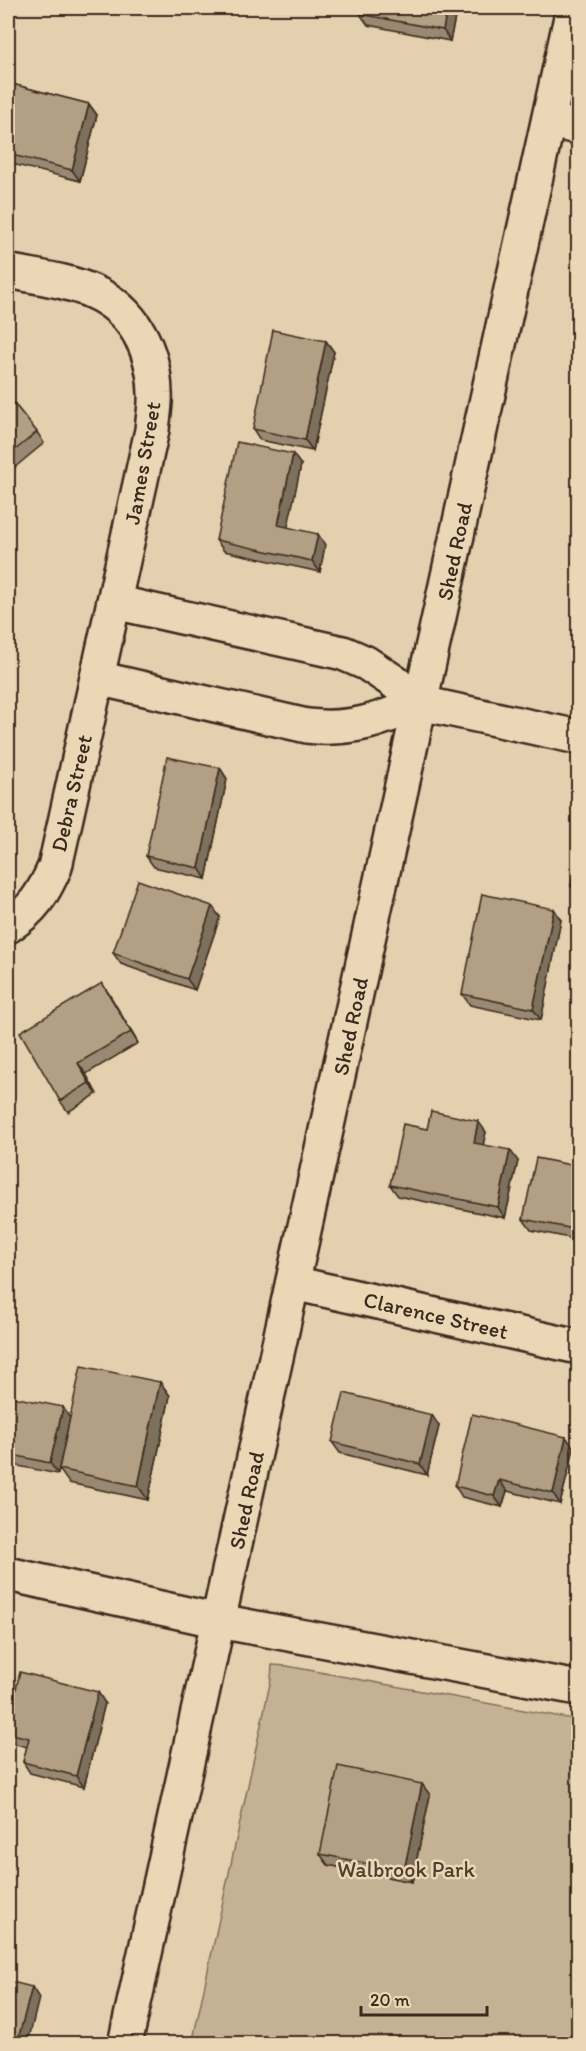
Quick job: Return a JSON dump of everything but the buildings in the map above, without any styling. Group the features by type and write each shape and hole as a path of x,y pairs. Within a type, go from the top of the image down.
{"street":[{"name":"Shed Road","path":"125,2043 421,703 564,124 573,8"},
{"name":"James Street","path":"8,271 94,292 112,303 130,318 143,339 153,366 156,395 152,430 104,643"},
{"path":"114,602 344,653 366,663 421,703 579,738"},
{"name":"Debra Street","path":"8,926 38,900 45,891 54,867 104,643"},
{"path":"97,678 307,726 331,729 352,727 384,718 421,703"},
{"name":"Clarence Street","path":"293,1283 579,1347"},
{"path":"8,1574 219,1621 579,1688"}],"green space":[{"name":"Walbrook Park","path":"272,1665 578,1720 578,2043 192,2044 271,1679"}]}
